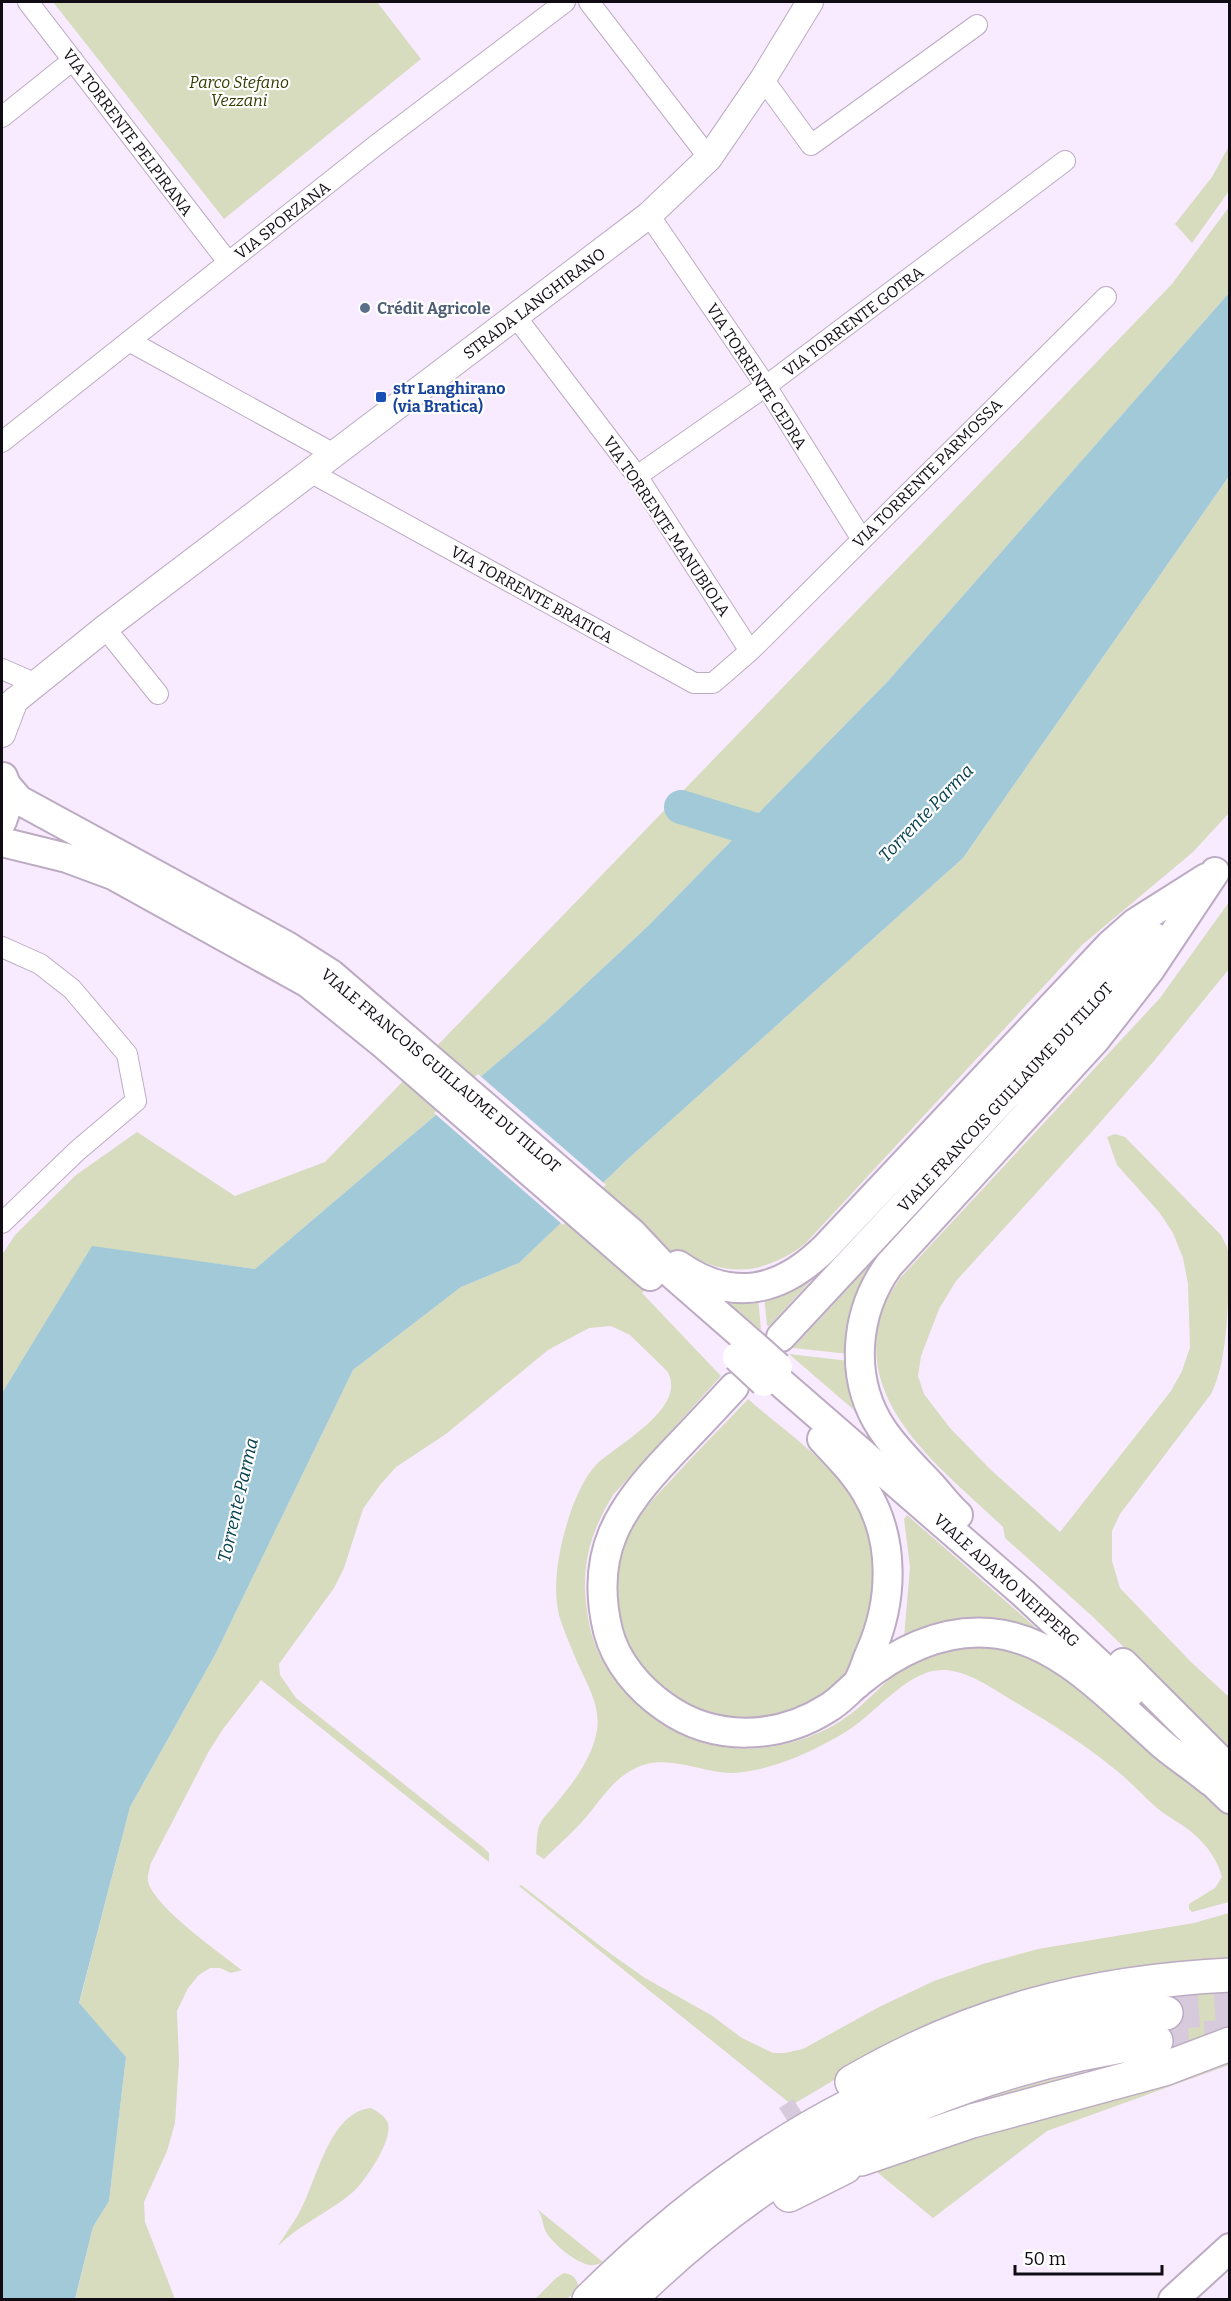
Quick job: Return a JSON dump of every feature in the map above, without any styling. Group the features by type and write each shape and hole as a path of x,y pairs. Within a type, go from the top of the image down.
{"highway":[{"path":"589,2300 743,2156 795,2117 909,2050 992,2017 1047,2001 1112,1987 1230,1975"},
{"path":"644,2300 700,2254 743,2223 797,2190 842,2154 913,2106 992,2076 1071,2055 1161,2027 1099,2022 1037,2035 961,2057 904,2079 843,2108 792,2136 720,2185 670,2225"},
{"path":"628,2300 732,2210 774,2180 842,2154 1164,2069 1230,2044"}],"main road":[{"path":"2,821 8,805 4,781"},
{"name":"VIALE FRANCOIS GUILLAUME DU TILLOT","path":"4,781 19,800 317,964 387,1034 663,1269"},
{"name":"VIALE FRANCOIS GUILLAUME DU TILLOT","path":"2,842 83,863 128,882 293,974 387,1034 632,1233 663,1269 740,1347 771,1374"},
{"path":"663,1269 732,1287 765,1286 796,1273 825,1248 1110,945 1135,923 1222,864"},
{"path":"958,1515 900,1453 874,1415 863,1383 860,1359 862,1329 868,1304 889,1265 1096,1039 1149,971 1222,864"},
{"name":"VIALE FRANCOIS GUILLAUME DU TILLOT","path":"781,1337 1222,864"},
{"path":"771,1374 856,1477 872,1503 883,1532 888,1570 884,1609 876,1639 856,1684"},
{"name":"VIALE ADAMO NEIPPERG","path":"771,1374 958,1515 1108,1648 1223,1784"},
{"name":"VIALE ADAMO NEIPPERG","path":"771,1374 1056,1623 1223,1784"},
{"path":"734,1387 642,1485 616,1523 605,1556 602,1578 604,1615 613,1645 629,1673 662,1705 689,1722 717,1731 753,1733 786,1727 827,1709 856,1684 896,1656 926,1642 974,1632 990,1633 1021,1639 1045,1648 1066,1661 1169,1750 1223,1784"},
{"path":"1173,2300 1230,2248"}],"street":[{"name":"VIA TORRENTE PELPIRANA","path":"28,2 228,262"},
{"name":"VIA SPORZANA","path":"2,442 436,98 565,2"},
{"path":"589,2 709,158"},
{"name":"STRADA LANGHIRANO","path":"17,698 105,628 649,215 709,158 763,79 810,2"},
{"path":"763,79 811,146 977,25"},
{"path":"2,117 73,60"},
{"name":"VIA TORRENTE GOTRA","path":"637,476 766,386 1065,160"},
{"name":"VIA TORRENTE CEDRA","path":"649,215 766,386 861,538"},
{"name":"VIA TORRENTE PARMOSSA","path":"750,651 861,538 1106,297"},
{"name":"VIA TORRENTE MANUBIOLA","path":"516,317 637,476 750,651"},
{"path":"129,341 334,454"},
{"name":"VIA TORRENTE BRATICA","path":"310,472 694,683 713,683 750,651"},
{"path":"105,628 158,694"},
{"path":"2,669 17,698 2,734"},
{"path":"2,947 40,964 72,989 127,1054 136,1101 76,1151 2,1222"}],"green space":[{"name":"Parco Stefano Vezzani","path":"53,2 377,2 421,59 224,219"},
{"path":"1229,146 1229,191 1192,243 1175,224 1212,177"},
{"path":"1229,207 1229,293 888,681 647,927 545,1022 255,1269 92,1247 2,1393 2,1255 15,1235 76,1175 137,1132 235,1196 325,1162 1172,284"},
{"path":"1229,476 1229,813 1193,852 1082,945 805,1244 774,1262 743,1269 728,1269 712,1265 680,1249 642,1293 721,1376 613,1495 596,1527 591,1543 587,1558 585,1591 594,1642 606,1667 622,1688 653,1717 675,1732 700,1742 726,1747 752,1748 779,1745 805,1738 830,1727 862,1705 909,1663 943,1647 984,1643 1001,1644 1049,1661 1147,1741 1229,1815 1229,1902 1192,1912 1189,1904 1215,1888 1222,1877 1215,1860 1200,1840 1161,1811 1100,1757 1075,1740 978,1680 962,1673 944,1670 932,1671 909,1681 845,1733 813,1750 778,1764 732,1773 658,1762 634,1769 611,1786 580,1824 544,1859 536,1854 539,1825 582,1768 595,1740 598,1720 591,1693 559,1615 557,1602 558,1561 568,1520 585,1479 597,1464 648,1424 660,1411 668,1398 671,1385 667,1371 630,1335 611,1326 589,1328 548,1350 446,1434 396,1467 363,1509 344,1568 334,1588 279,1664 280,1675 296,1698 484,1848 489,1853 489,1862 261,1680 209,1751 151,1863 148,1877 152,1891 161,1903 204,1941 242,1970 231,1973 220,1968 210,1968 199,1975 188,1988 177,2011 179,2062 175,2123 167,2151 144,2202 145,2222 175,2299 75,2300 93,2227 109,2201 126,2057 79,2004 130,1807 216,1653 353,1370 461,1287 519,1263 630,1157 963,858"},
{"path":"1229,902 1229,969 1154,1061 956,1281 939,1309 921,1356 918,1376 924,1394 950,1428 990,1469 1060,1532 1171,1391 1182,1371 1190,1347 1188,1284 1183,1258 1173,1233 1159,1212 1117,1165 1107,1137 1115,1134 1125,1137 1221,1235 1230,1261 1226,1330 1217,1380 1211,1394 1120,1514 1112,1531 1112,1561 1120,1588 1191,1662 1229,1697 1229,1750 1092,1616 1005,1538 1003,1527 932,1460 910,1434 892,1407 881,1379 876,1348 881,1314 901,1277 1160,998"},
{"path":"906,1226 849,1354 793,1348"},
{"path":"839,1250 769,1326 767,1325 764,1296"},
{"path":"758,1298 762,1331 730,1304 730,1301"},
{"path":"789,1354 849,1361 862,1417"},
{"path":"748,1399 818,1458 853,1498 868,1533 876,1599 873,1616 858,1653 839,1682 804,1705 765,1717 744,1718 724,1716 685,1702 667,1690 650,1674 635,1655 623,1628 618,1586 625,1544 640,1517 691,1458"},
{"path":"907,1515 1036,1630 904,1637 910,1567 904,1519"},
{"path":"521,1885 645,1978 711,2015 742,2038 773,2053 803,2049 879,2007 934,1981 983,1964 1038,1949 1194,1923 1229,1913 1229,1965 878,2054 792,2105 519,1886"},
{"path":"1229,1985 1229,2034 1157,2062 1014,2099 896,2137 894,2133 956,2108 1019,2088 1083,2072 1149,2060 1172,1995 1112,2002 1021,2021 1020,2018 1124,1996"},
{"path":"1229,2054 1229,2065 1047,2131 933,2218 872,2168"},
{"path":"371,2108 385,2118 388,2130 383,2149 365,2179 335,2206 296,2231 278,2246 300,2211 335,2134 357,2112"},
{"path":"537,2209 603,2262 589,2265 565,2252 546,2232"},
{"path":"564,2273 575,2278 578,2285 576,2291 567,2299 535,2299 556,2278"}],"water":[{"name":"Torrente Parma","path":"1229,293 1229,476 963,858 630,1157 519,1263 461,1287 353,1370 216,1653 130,1807 79,2003 126,2057 109,2201 93,2227 75,2299 2,2299 2,1393 92,1246 255,1269 545,1022 647,927 888,681"}],"pier":[{"path":"478,1074 606,1185 563,1225 434,1113"}],"waterway":[{"path":"681,807 759,831 791,836"}],"tunnel":[{"path":"1166,2013 1230,2008"},
{"path":"1156,2041 1230,2036"},
{"path":"788,2122 802,2113"}],"place":[{"name":"Crédit Agricole","path":"365,308"},
{"name":"str Langhirano (via Bratica)","path":"381,397"}]}
